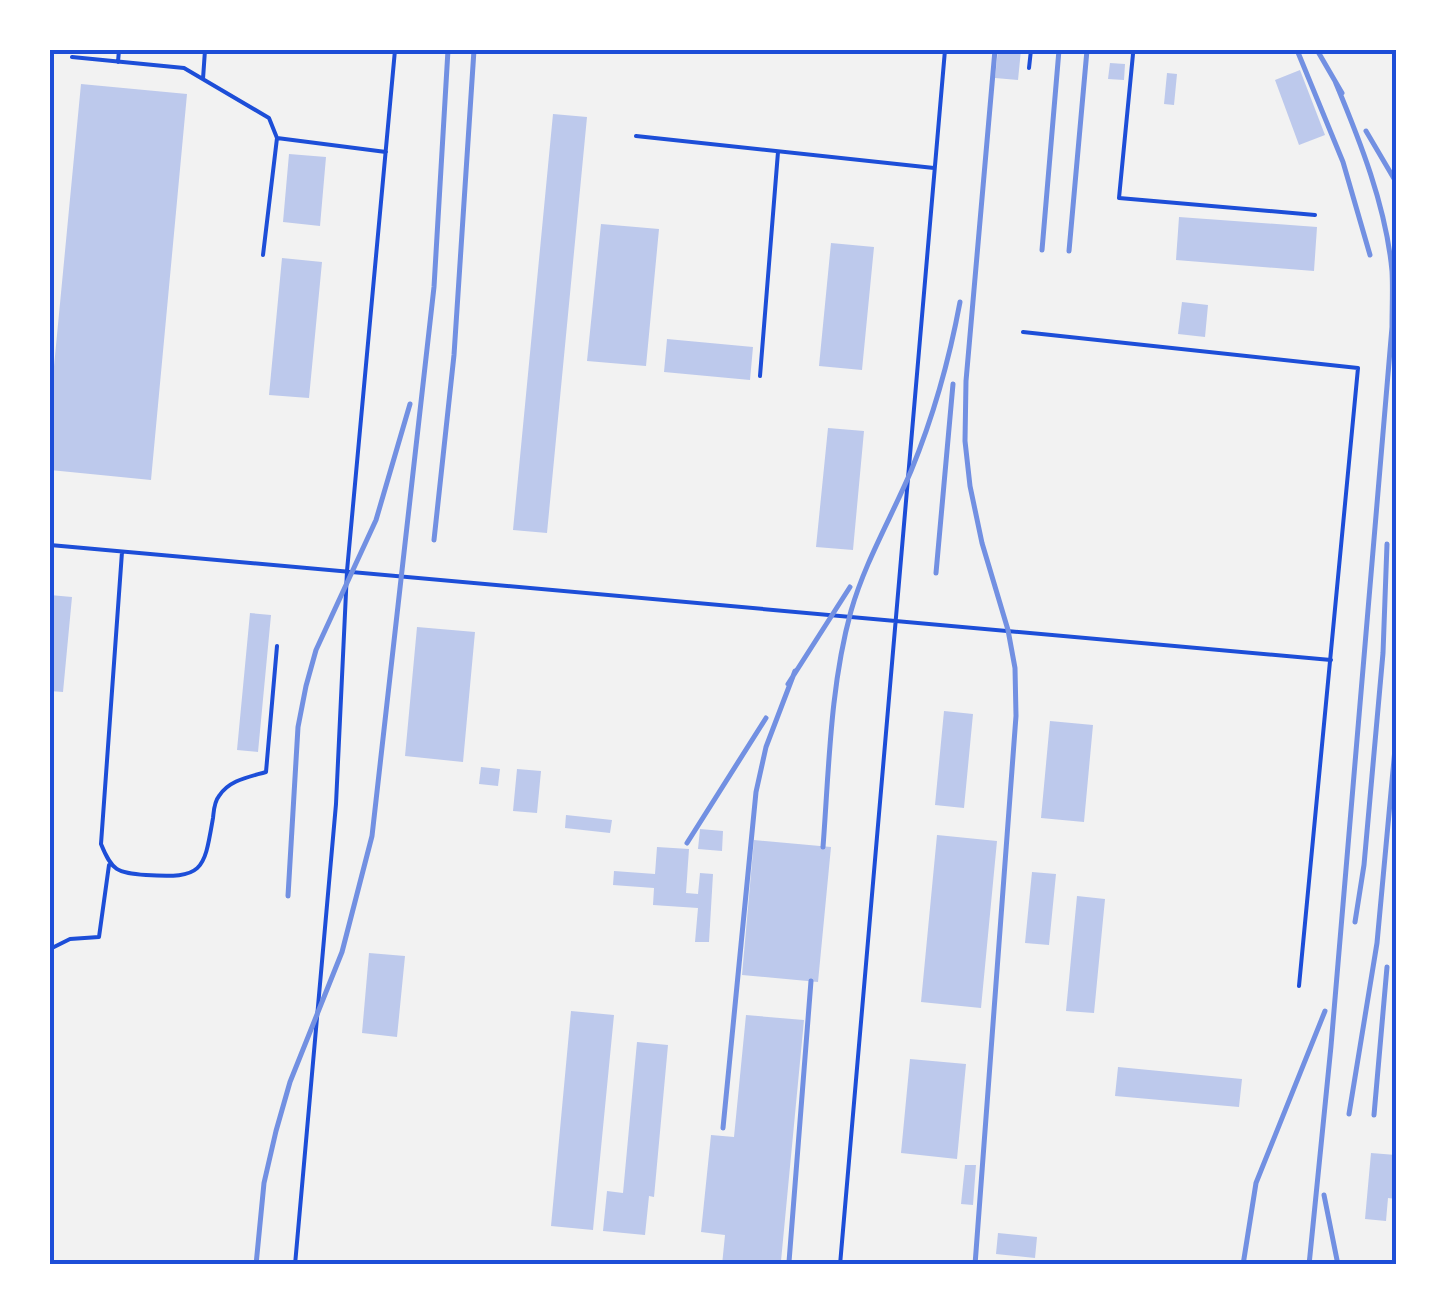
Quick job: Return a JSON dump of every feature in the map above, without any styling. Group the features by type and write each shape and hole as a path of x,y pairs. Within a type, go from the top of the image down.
{"lane":[{"path":"118,62 119,50"},
{"path":"203,78 204,50"},
{"path":"295,1265 336,804 347,571 395,50"},
{"path":"840,1265 945,50"},
{"path":"1029,68 1031,50"},
{"path":"1131,50 1119,198 1314,215"},
{"path":"72,57 184,68 269,118 276,138 264,254"},
{"path":"636,136 935,168"},
{"path":"276,138 386,152"},
{"path":"760,376 778,152"},
{"path":"1023,332 1358,368 1299,986"},
{"path":"50,546 1331,660"},
{"path":"50,949 70,940 100,937 109,865 101,844 122,552"},
{"path":"109,865 124,873 174,877 195,872 205,861 216,798 229,784 266,772 278,646"}],"building":[{"path":"998,50 1021,50 1018,80 995,78"},
{"path":"1110,63 1125,64 1124,80 1108,79"},
{"path":"1300,70 1325,135 1299,145 1275,80"},
{"path":"1167,73 1177,74 1174,105 1164,104"},
{"path":"81,84 187,94 151,480 50,470 50,408"},
{"path":"553,114 587,117 547,533 513,530"},
{"path":"289,154 326,157 320,226 283,222"},
{"path":"1179,217 1317,227 1314,271 1176,260"},
{"path":"601,224 659,229 646,366 587,361"},
{"path":"831,243 874,247 862,370 819,366"},
{"path":"282,258 322,262 309,398 269,395"},
{"path":"1182,302 1208,305 1205,337 1178,334"},
{"path":"667,339 753,347 750,380 664,372"},
{"path":"828,428 864,431 853,550 816,547"},
{"path":"50,595 72,597 63,692 50,691"},
{"path":"250,613 271,615 258,752 237,750"},
{"path":"417,627 475,632 463,762 405,756"},
{"path":"944,711 973,714 964,808 935,805"},
{"path":"1050,721 1093,725 1084,822 1041,818"},
{"path":"481,767 500,769 498,786 479,784"},
{"path":"517,769 541,771 537,813 513,811"},
{"path":"566,815 612,820 610,833 565,828"},
{"path":"700,829 723,831 722,851 698,849"},
{"path":"937,835 997,841 981,1008 921,1002"},
{"path":"754,840 831,847 818,982 742,975"},
{"path":"657,847 689,849 686,893 698,894 700,873 713,874 709,942 695,942 698,908 653,905 654,888 613,885 614,871 655,874"},
{"path":"1032,872 1056,874 1049,945 1025,943"},
{"path":"1077,896 1105,899 1094,1013 1066,1011"},
{"path":"369,953 405,956 397,1037 362,1033"},
{"path":"571,1011 614,1015 593,1230 551,1226"},
{"path":"746,1015 804,1020 781,1261 790,1265 722,1265 725,1235 701,1232 711,1135 734,1137"},
{"path":"637,1042 668,1045 654,1197 649,1196 645,1235 603,1231 607,1191 623,1193"},
{"path":"910,1059 966,1064 957,1159 901,1153"},
{"path":"1118,1067 1242,1079 1239,1107 1115,1096"},
{"path":"1371,1153 1396,1155 1396,1199 1388,1198 1386,1221 1365,1219"},
{"path":"965,1165 976,1165 973,1205 961,1204"},
{"path":"998,1233 1037,1237 1035,1258 996,1254"}],"railway":[{"path":"256,1265 264,1183 276,1131 290,1082 342,952 372,836 434,287 448,50"},
{"path":"434,540 454,355 474,50"},
{"path":"975,1265 1016,716 1015,668 1008,630 982,543 965,441 966,381 995,50"},
{"path":"1042,250 1059,50"},
{"path":"1069,251 1087,50"},
{"path":"1297,50 1343,162 1370,255"},
{"path":"1317,50 1342,93"},
{"path":"1309,1265 1392,327 1392,271 1384,222 1335,81"},
{"path":"1366,131 1396,182"},
{"path":"823,847 834,699 851,611 927,429 960,302"},
{"path":"936,573 953,384"},
{"path":"288,896 298,727 306,686 316,650 376,520 410,404"},
{"path":"1355,922 1364,865 1383,653 1387,544"},
{"path":"788,684 850,587"},
{"path":"723,1128 756,792 766,747 795,671"},
{"path":"687,843 766,718"},
{"path":"1349,1114 1377,943 1396,738"},
{"path":"1374,1115 1387,967"},
{"path":"789,1262 811,981"},
{"path":"1243,1265 1256,1183 1325,1011"},
{"path":"1324,1195 1338,1265"}]}
